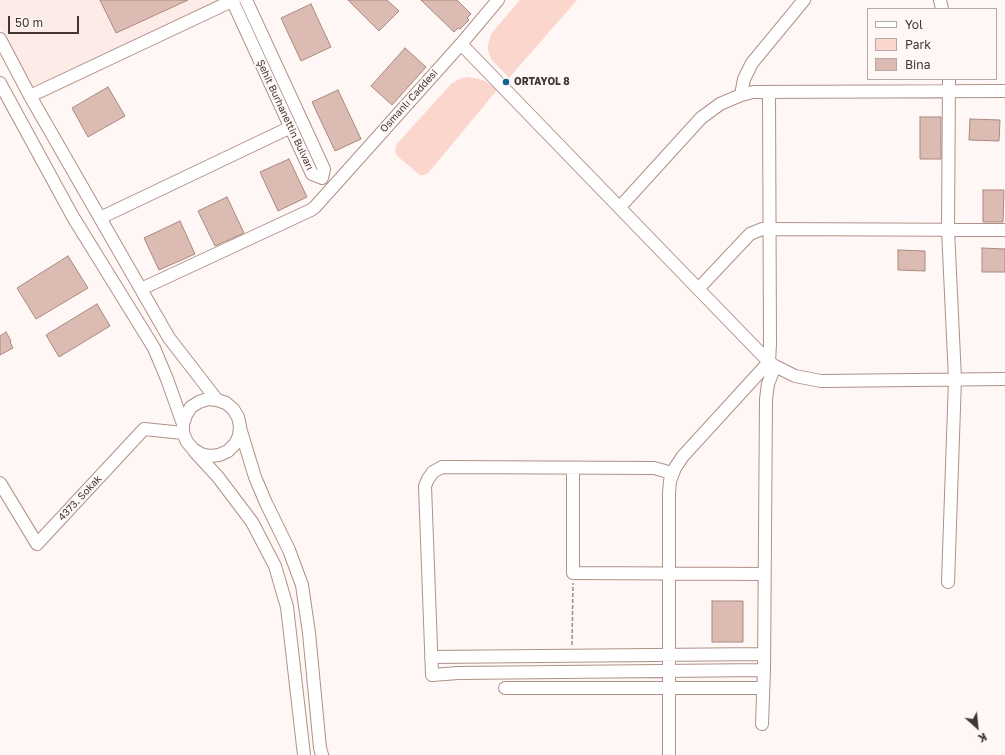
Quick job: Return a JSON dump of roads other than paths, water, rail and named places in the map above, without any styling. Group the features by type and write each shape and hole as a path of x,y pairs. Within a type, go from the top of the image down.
{"street":[{"name":"Şehit Burhanettin Bulvarı","path":"233,0 312,174 322,178 324,169 246,0"},
{"path":"30,96 233,0"},
{"name":"Osmanlı Caddesi","path":"141,289 311,210 461,44 498,0"},
{"path":"741,95 744,79 752,63 804,0"},
{"path":"0,39 30,96 169,338 217,400"},
{"path":"461,44 772,364 795,376 820,381 1005,379"},
{"path":"0,83 73,217 154,348 167,379 187,442 218,477 252,522 275,566 287,607 304,755"},
{"path":"620,207 701,118 720,104 741,95 753,92 949,85 1005,90"},
{"path":"948,582 955,379 948,230 949,85"},
{"path":"762,724 764,670 766,399 772,364 770,354 769,92"},
{"path":"100,218 291,127"},
{"path":"322,178 330,190"},
{"path":"699,288 750,234 762,229 1005,230"},
{"path":"669,755 669,493 672,475 674,468 683,456 772,364"},
{"path":"183,428 186,415 191,407 199,402 208,400 217,400 226,403 233,409 238,417 258,484 289,550 302,585 309,633 320,748 322,755"},
{"path":"193,449 201,454 210,456 219,455 228,451 239,436 240,426"},
{"name":"4373. Sokak","path":"0,483 37,544 144,429 183,428"},
{"path":"672,475 654,468 442,467 433,472 425,486 432,675 458,672 764,670"},
{"path":"573,468 573,573 764,574"},
{"path":"431,656 764,654"},
{"path":"572,655 574,688"},
{"path":"505,688 763,688"}],"place":[{"name":"ORTAYOL 8","path":"506,82"}]}
